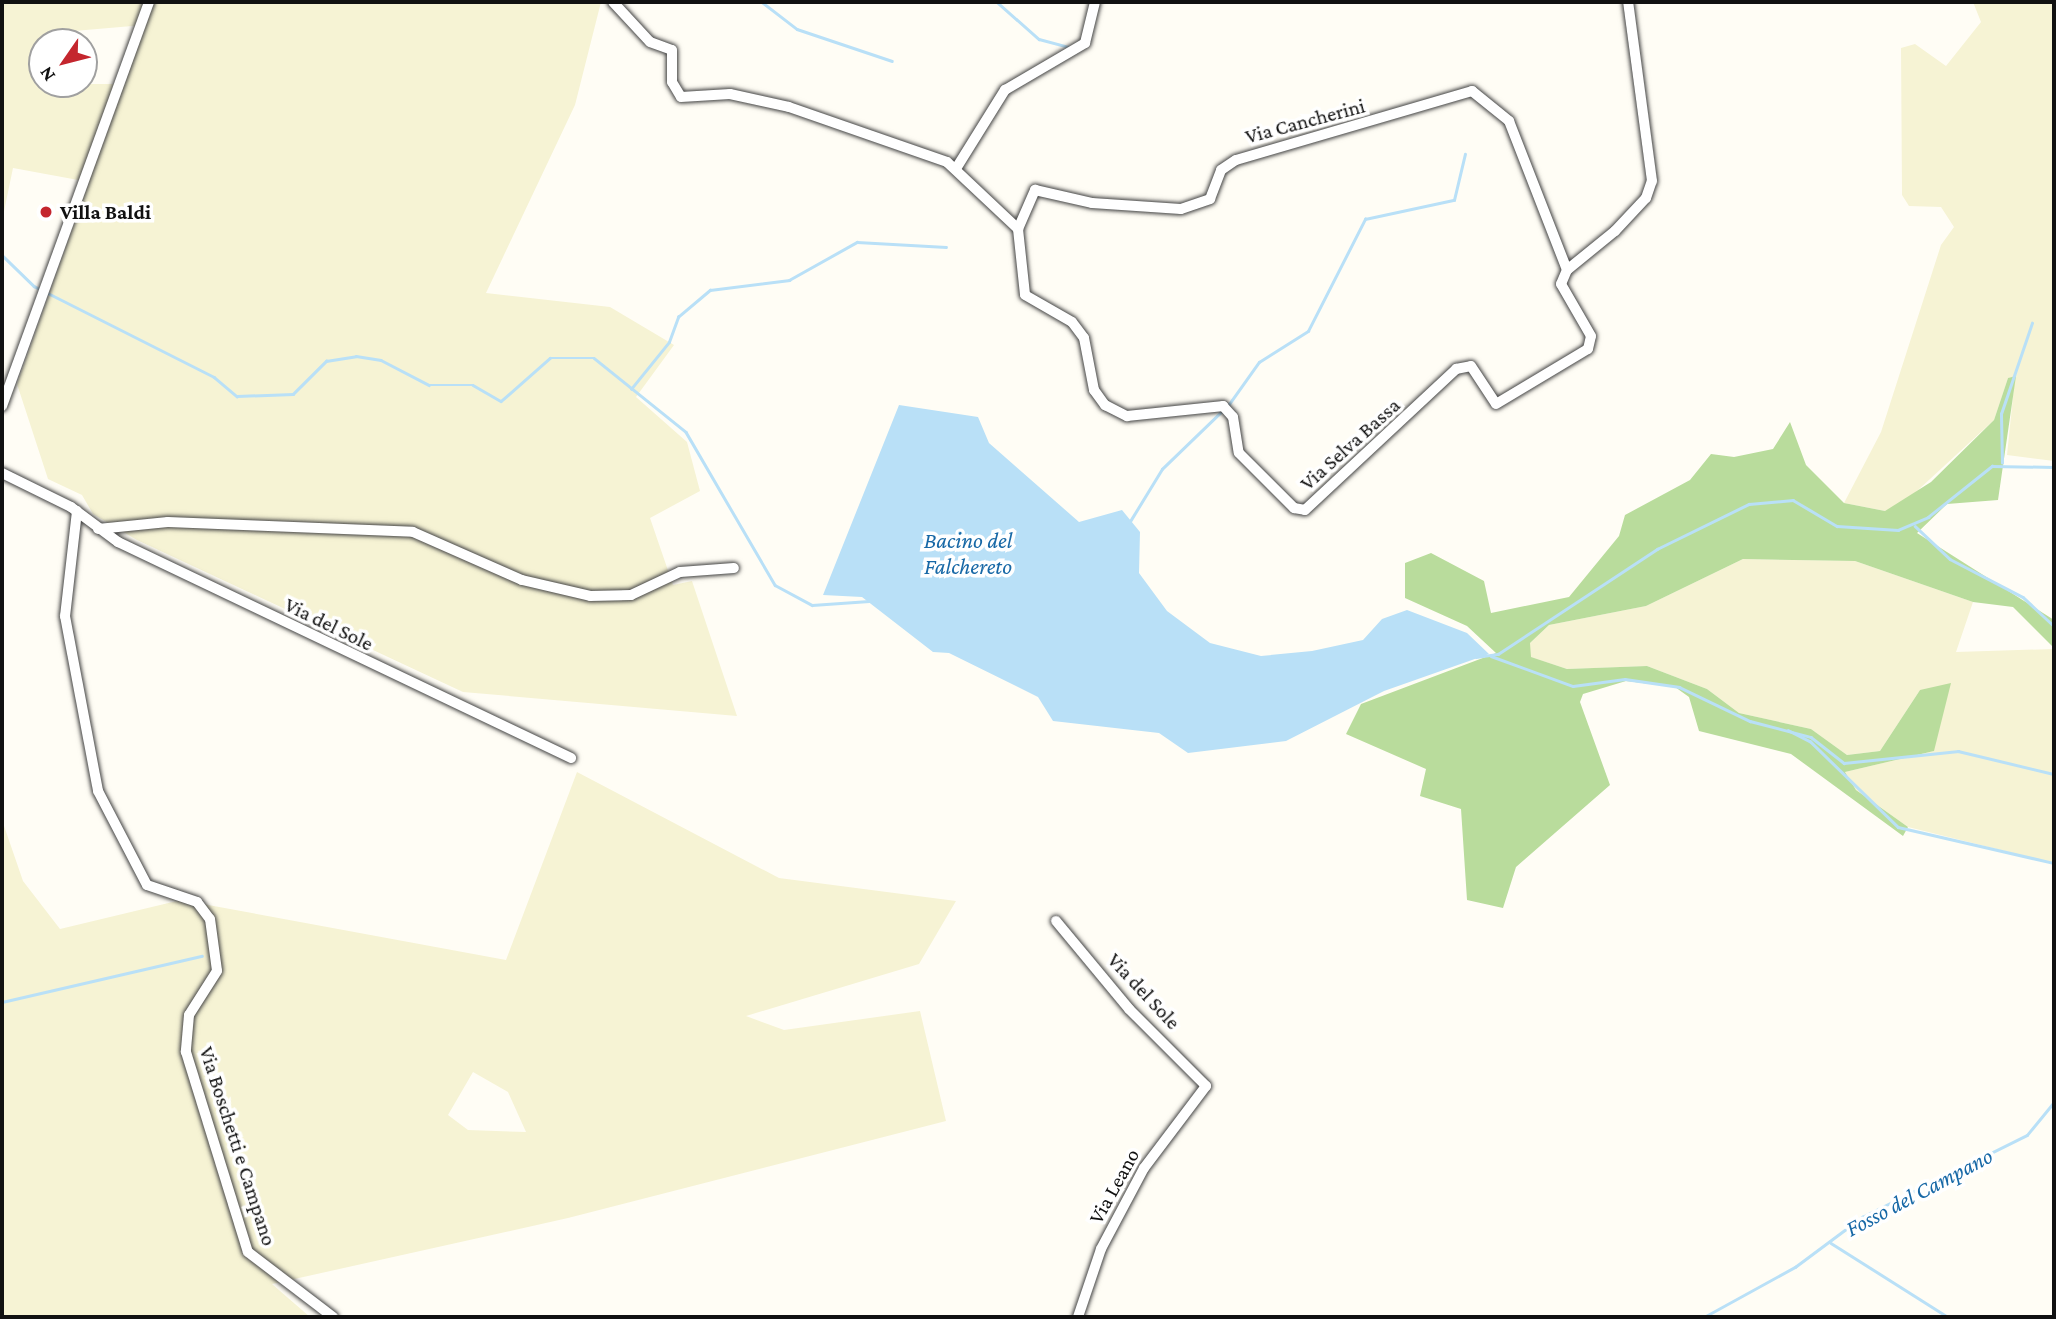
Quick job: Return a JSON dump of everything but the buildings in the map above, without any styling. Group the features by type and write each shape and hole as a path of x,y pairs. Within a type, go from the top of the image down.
{"street":[{"path":"2,406 149,2"},
{"path":"612,2 650,42 672,50 672,82 681,97 730,94 789,107 957,167 1017,229"},
{"path":"957,167 1005,90 1085,43 1094,2"},
{"path":"1567,270 1615,231 1646,198 1652,181 1628,2"},
{"name":"Via Cancherini","path":"1017,229 1035,190 1092,203 1181,209 1210,199 1221,170 1236,160 1472,91 1509,121 1567,270"},
{"name":"Via Selva Bassa","path":"1017,229 1025,295 1072,322 1084,338 1094,390 1105,405 1127,416 1223,406 1233,417 1239,453 1294,508 1305,510 1456,369 1471,366 1496,404 1588,349 1591,337 1561,284 1567,270"},
{"path":"2,473 77,511"},
{"name":"Via del Sole","path":"77,511 98,529 571,758"},
{"name":"Via Boschetti e Campano","path":"77,511 65,616 98,791 147,884 197,902 210,919 217,971 190,1016 186,1052 248,1252 333,1317"},
{"path":"98,529 168,522 413,532 522,580 590,596 631,595 680,572 734,568"},
{"name":"Via del Sole","path":"1056,921 1129,1009 1206,1086"},
{"name":"Via Leano","path":"1078,1317 1101,1249 1144,1168 1206,1086"}],"shaded area":[{"path":"2,2 601,2 575,105 486,293 610,307 674,345 636,397 687,442 700,491 650,518 673,585 692,581 737,716 463,692 137,540 93,514 82,495 48,479 17,384 89,182 13,168 2,221"},
{"path":"1973,2 2054,2 2054,461 2007,455 2015,377 2008,378 1994,420 1904,503 1885,511 1844,503 1881,432 1941,245 1954,227 1941,207 1909,206 1902,195 1901,48 1915,44 1946,66 1981,22"},
{"path":"1743,559 1855,561 1973,602 1956,652 2054,649 2053,863 1908,827 1856,790 1845,772 1934,751 1920,690 1880,751 1847,755 1811,729 1739,713 1707,689 1647,666 1567,669 1530,657 1530,643 1549,625 1646,606"},
{"path":"577,772 779,878 956,901 919,964 746,1016 784,1030 920,1011 946,1121 568,1218 272,1284 310,1317 2,1317 2,820 23,881 60,929 181,900 506,960","holes":["473,1072 508,1092 526,1132 468,1130 448,1115"]}],"green space":[{"path":"2016,376 1998,500 1947,504 1917,533 2054,620 2054,648 2013,607 1973,602 1855,561 1743,559 1646,606 1549,625 1530,643 1531,657 1567,669 1647,666 1707,689 1739,713 1811,729 1847,755 1880,751 1920,690 1951,683 1934,751 1845,772 1856,790 1908,827 1903,836 1791,754 1699,731 1689,697 1675,687 1626,681 1583,694 1580,702 1610,785 1516,867 1503,908 1467,900 1461,809 1420,796 1426,769 1346,734 1361,704 1496,653 1467,626 1405,598 1405,563 1431,553 1484,581 1491,613 1569,597 1619,536 1625,515 1690,480 1711,454 1734,457 1773,449 1790,422 1806,465 1844,503 1885,511 1931,482 1994,420 2008,378"}],"water":[{"name":"Bacino del Falchereto","path":"899,405 978,417 989,443 1079,522 1122,510 1140,532 1139,573 1167,611 1210,643 1261,656 1312,651 1363,640 1382,619 1407,610 1467,633 1489,654 1384,691 1286,741 1188,753 1159,733 1053,721 1038,697 949,653 933,652 862,597 823,595"}],"waterway":[{"path":"762,2 797,29 892,61"},
{"path":"997,2 1039,39 1069,47"},
{"path":"1227,407 1259,362 1308,331 1365,219 1454,200 1465,154"},
{"path":"631,389 669,342 678,317 710,290 789,280 857,242 946,247"},
{"path":"2,255 34,286 214,377 237,396 293,394 326,361 356,356 381,360 429,385 473,385 501,401 550,358 594,358 686,432 775,585 812,605 869,601"},
{"path":"2002,463 2001,414 2032,323"},
{"path":"1129,523 1162,469 1222,411"},
{"path":"1476,657 1498,654 1657,549 1749,504 1793,500 1837,526 1898,530 1928,517 1992,466 2054,467"},
{"path":"1915,526 1950,559 2023,597 2054,626"},
{"path":"1491,656 1573,686 1625,679 1679,687 1750,721 1811,737 1844,763 1958,751 2054,774"},
{"path":"1788,730 1810,741 1898,827 2054,863"},
{"path":"2,1002 202,956"},
{"name":"Fosso del Campano","path":"1704,1317 1795,1267 1862,1217 2027,1135 2054,1102"},
{"path":"1831,1243 1948,1317"}],"place":[{"name":"Villa Baldi","path":"46,212"}]}
